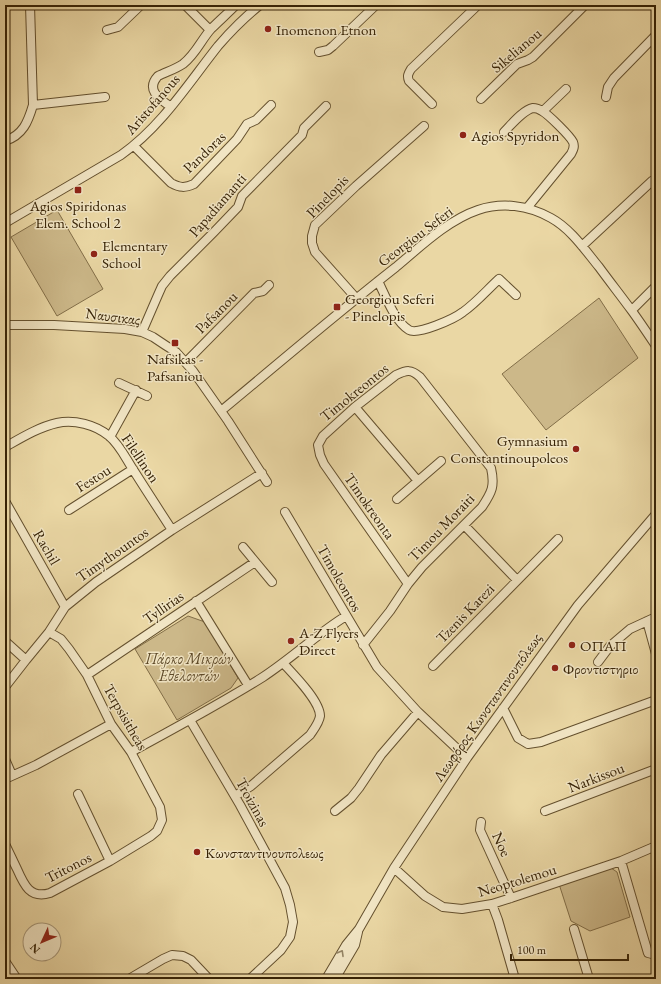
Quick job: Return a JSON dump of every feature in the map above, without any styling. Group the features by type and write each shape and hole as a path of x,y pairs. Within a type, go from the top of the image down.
{"street":[{"path":"5,142 20,132 29,120 33,105 30,5"},
{"path":"107,30 118,27 141,5"},
{"path":"185,5 210,30"},
{"path":"171,107 155,93 153,83 155,79 158,76 185,63 198,49 210,30 236,5"},
{"name":"Aristofanous","path":"5,223 134,146 171,107 230,32 248,14 260,5"},
{"path":"319,52 328,50 333,46 376,5"},
{"path":"432,104 409,81 407,77 408,73 478,5"},
{"name":"Sikelianou","path":"482,99 517,64 533,57 585,5"},
{"path":"606,97 608,87 614,78 656,35"},
{"path":"543,111 566,89"},
{"path":"33,105 105,97"},
{"name":"Pandoras","path":"134,146 171,183 176,186 188,187 194,184 238,139 247,124 256,120 271,105"},
{"name":"Papadiamanti","path":"142,332 162,286 234,212 238,207 242,196 302,135 304,128 326,106"},
{"path":"504,132 528,110 534,108 543,111 573,142 574,147 565,163 527,208"},
{"name":"Pinelopis","path":"356,298 314,252 312,236 315,225 356,186 424,126"},
{"path":"582,246 652,181"},
{"name":"Georgiou Seferi","path":"221,411 356,298 444,228 467,214 492,206 510,205 527,208 553,219 567,230 582,246 632,310 656,346"},
{"path":"378,281 396,316 410,331 419,331 429,328 462,313 499,279 516,295"},
{"name":"Pafsanou","path":"186,362 254,293 263,291 269,285"},
{"path":"632,310 656,286"},
{"name":"Ναυσικας","path":"5,325 54,325 122,329 142,332 153,337 171,348 186,362 221,411 267,482"},
{"name":"Timokreontos","path":"324,464 318,445 323,436 354,407 396,375 411,371"},
{"name":"Timou Moraiti","path":"363,645 422,567 482,507 489,497 492,488 493,478 491,468 420,377 411,371"},
{"path":"119,383 148,396"},
{"path":"110,437 136,390"},
{"path":"354,407 418,481"},
{"name":"Filellinon","path":"5,448 32,433 58,423 71,422 89,425 104,432 122,452 172,530"},
{"path":"397,499 441,461"},
{"name":"Timokreonta","path":"324,464 408,584"},
{"name":"Festou","path":"69,510 133,470"},
{"name":"Timythountos","path":"5,687 49,632 65,606 96,582 172,530 262,473"},
{"name":"Rachil","path":"5,501 65,606"},
{"name":"Timoleontos","path":"285,512 377,667 418,712 467,758"},
{"name":"Λεωφόρος Κωνσταντινουπόλεως","path":"326,979 346,945 359,929 394,868 467,758 578,605 656,514"},
{"name":"Tzenis Karezi","path":"464,525 517,580"},
{"name":"Tzenis Karezi","path":"433,666 558,539"},
{"path":"243,547 272,582"},
{"name":"Tyllirias","path":"87,676 255,562"},
{"path":"196,601 248,686"},
{"path":"131,752 248,686 283,663 330,626 346,616"},
{"path":"598,662 610,646 630,629 656,617"},
{"path":"647,621 656,654"},
{"name":"Terpsisitheas","path":"49,632 61,639 69,649 87,676 111,724 131,752 160,807 162,820 160,825"},
{"path":"5,641 26,660"},
{"path":"235,796 251,786 310,735 320,717 319,708 314,699 283,663"},
{"path":"503,708 518,738 528,744 540,742 656,700"},
{"path":"335,811 351,798 381,755 418,712"},
{"name":"Troizinas","path":"190,720 235,796 284,888 290,906 293,922 290,937 282,950 250,979"},
{"path":"5,759 8,777 36,765 111,724"},
{"name":"Narkissou","path":"545,811 656,769"},
{"path":"78,794 110,861"},
{"name":"Noe","path":"481,822 480,830 511,898"},
{"name":"Tritonos","path":"5,844 23,884 36,894 45,895 110,861 151,836 157,831 160,825"},
{"name":"Neoptolemou","path":"394,868 425,896 444,907 462,909 492,904 511,898 621,861 656,846"},
{"path":"621,861 648,953 656,955"},
{"path":"492,904 515,979"},
{"name":"Λεωφόρος Κωνσταντινουπόλεως","path":"335,979 355,945 359,929"},
{"path":"574,929 588,979"},
{"path":"129,979 172,955 183,956 191,960 209,979"},
{"path":"5,961 17,979"}],"green space":[{"path":"57,210 103,289 57,316 11,237"},
{"path":"599,298 638,358 546,430 502,374"},
{"name":"Πάρκο Μικρών Εθελοντών","path":"188,616 205,622 238,678 231,688 177,720 135,649"},
{"path":"608,866 617,872 630,917 590,931 571,921 559,884"}],"place":[{"name":"Inomenon Etnon","path":"268,29"},
{"name":"Agios Spyridon","path":"463,135"},
{"name":"Agios Spiridonas Elem. School 2","path":"78,190"},
{"name":"Elementary School","path":"94,254"},
{"name":"Georgiou Seferi - Pinelopis","path":"337,307"},
{"name":"Nafsikas - Pafsaniou","path":"175,343"},
{"name":"Gymnasium Constantinoupoleos","path":"576,449"},
{"name":"A-Z Flyers Direct","path":"291,641"},
{"name":"ΟΠΑΠ","path":"572,645"},
{"name":"Φροντιστηριο","path":"555,668"},
{"name":"Κωνσταντινουπολεως","path":"197,852"}]}
